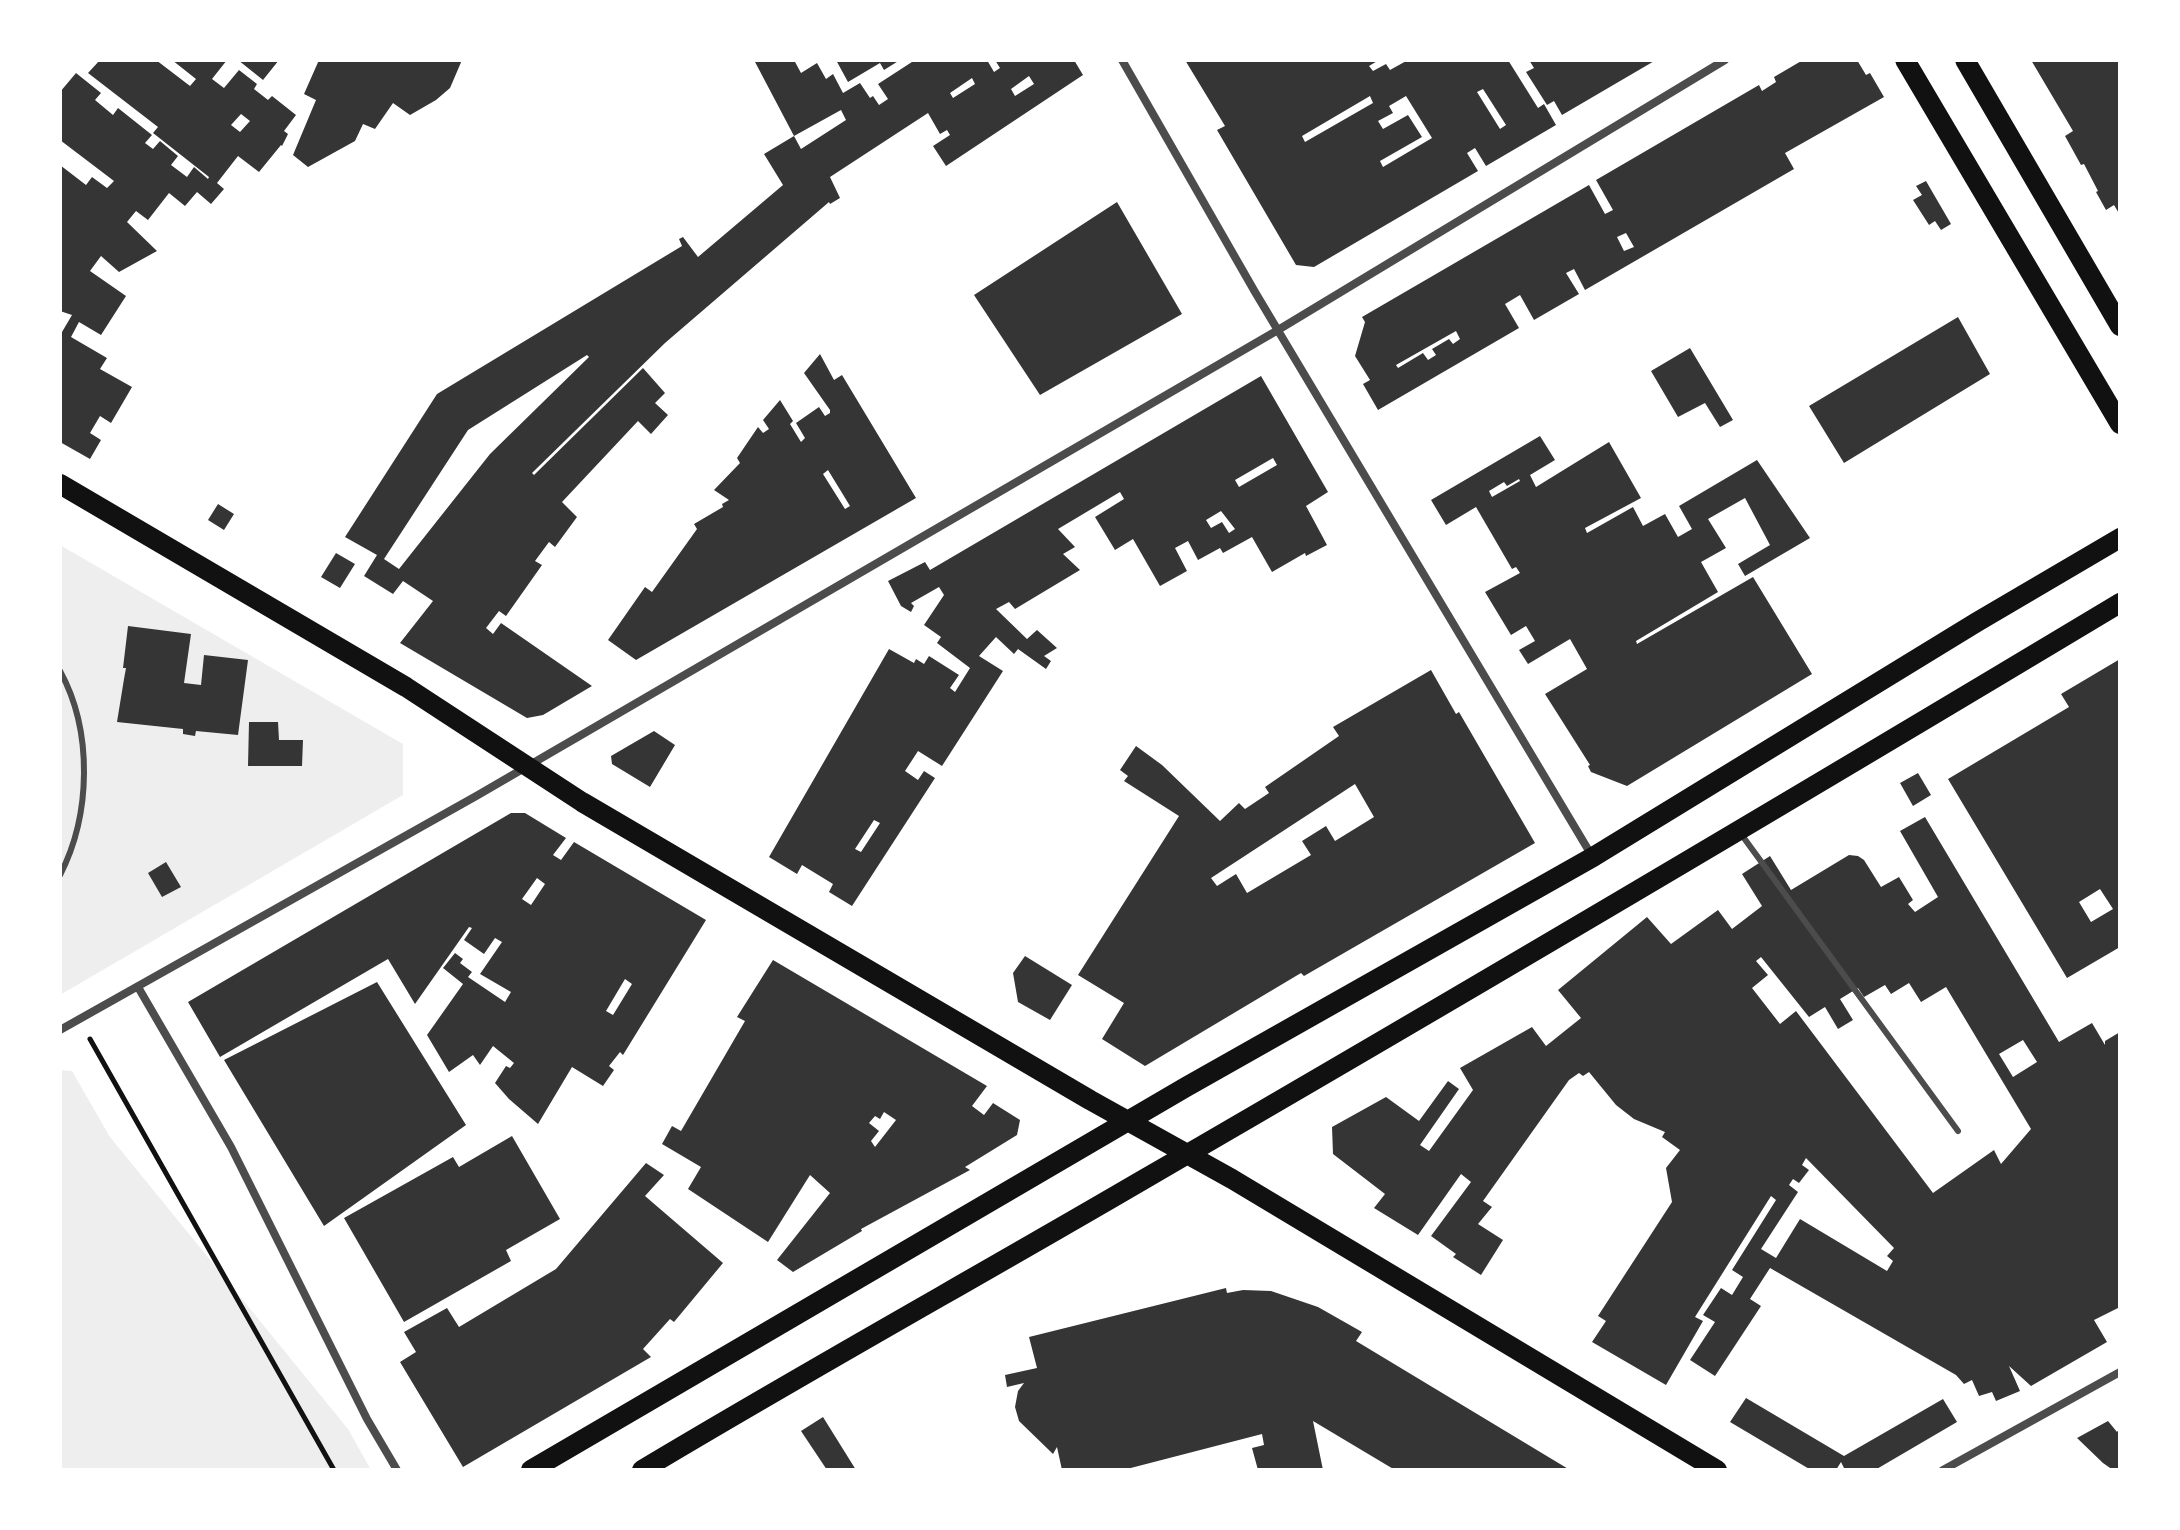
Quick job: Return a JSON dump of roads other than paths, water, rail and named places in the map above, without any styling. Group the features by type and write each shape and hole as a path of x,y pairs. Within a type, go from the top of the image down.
{"main road":[{"path":"1905,60 2006,236 2120,424"},
{"path":"1965,60 2120,326"},
{"path":"60,484 406,687 609,818 1188,1154 1717,1470"},
{"path":"531,1470 1129,1121 1593,857 2120,538"},
{"path":"642,1470 801,1374 1188,1154 1739,831 2120,603"}],"street":[{"path":"1122,60 1278,330 1593,857"},
{"path":"60,1030 527,766 1278,330 1725,60"},
{"path":"138,987 231,1147 367,1419 397,1470"},
{"path":"1943,1470 2120,1372"}],"lane":[{"path":"60,671 71,690 79,727 83,787 80,825 71,854 60,875"},
{"path":"1739,831 1958,1131"}]}
